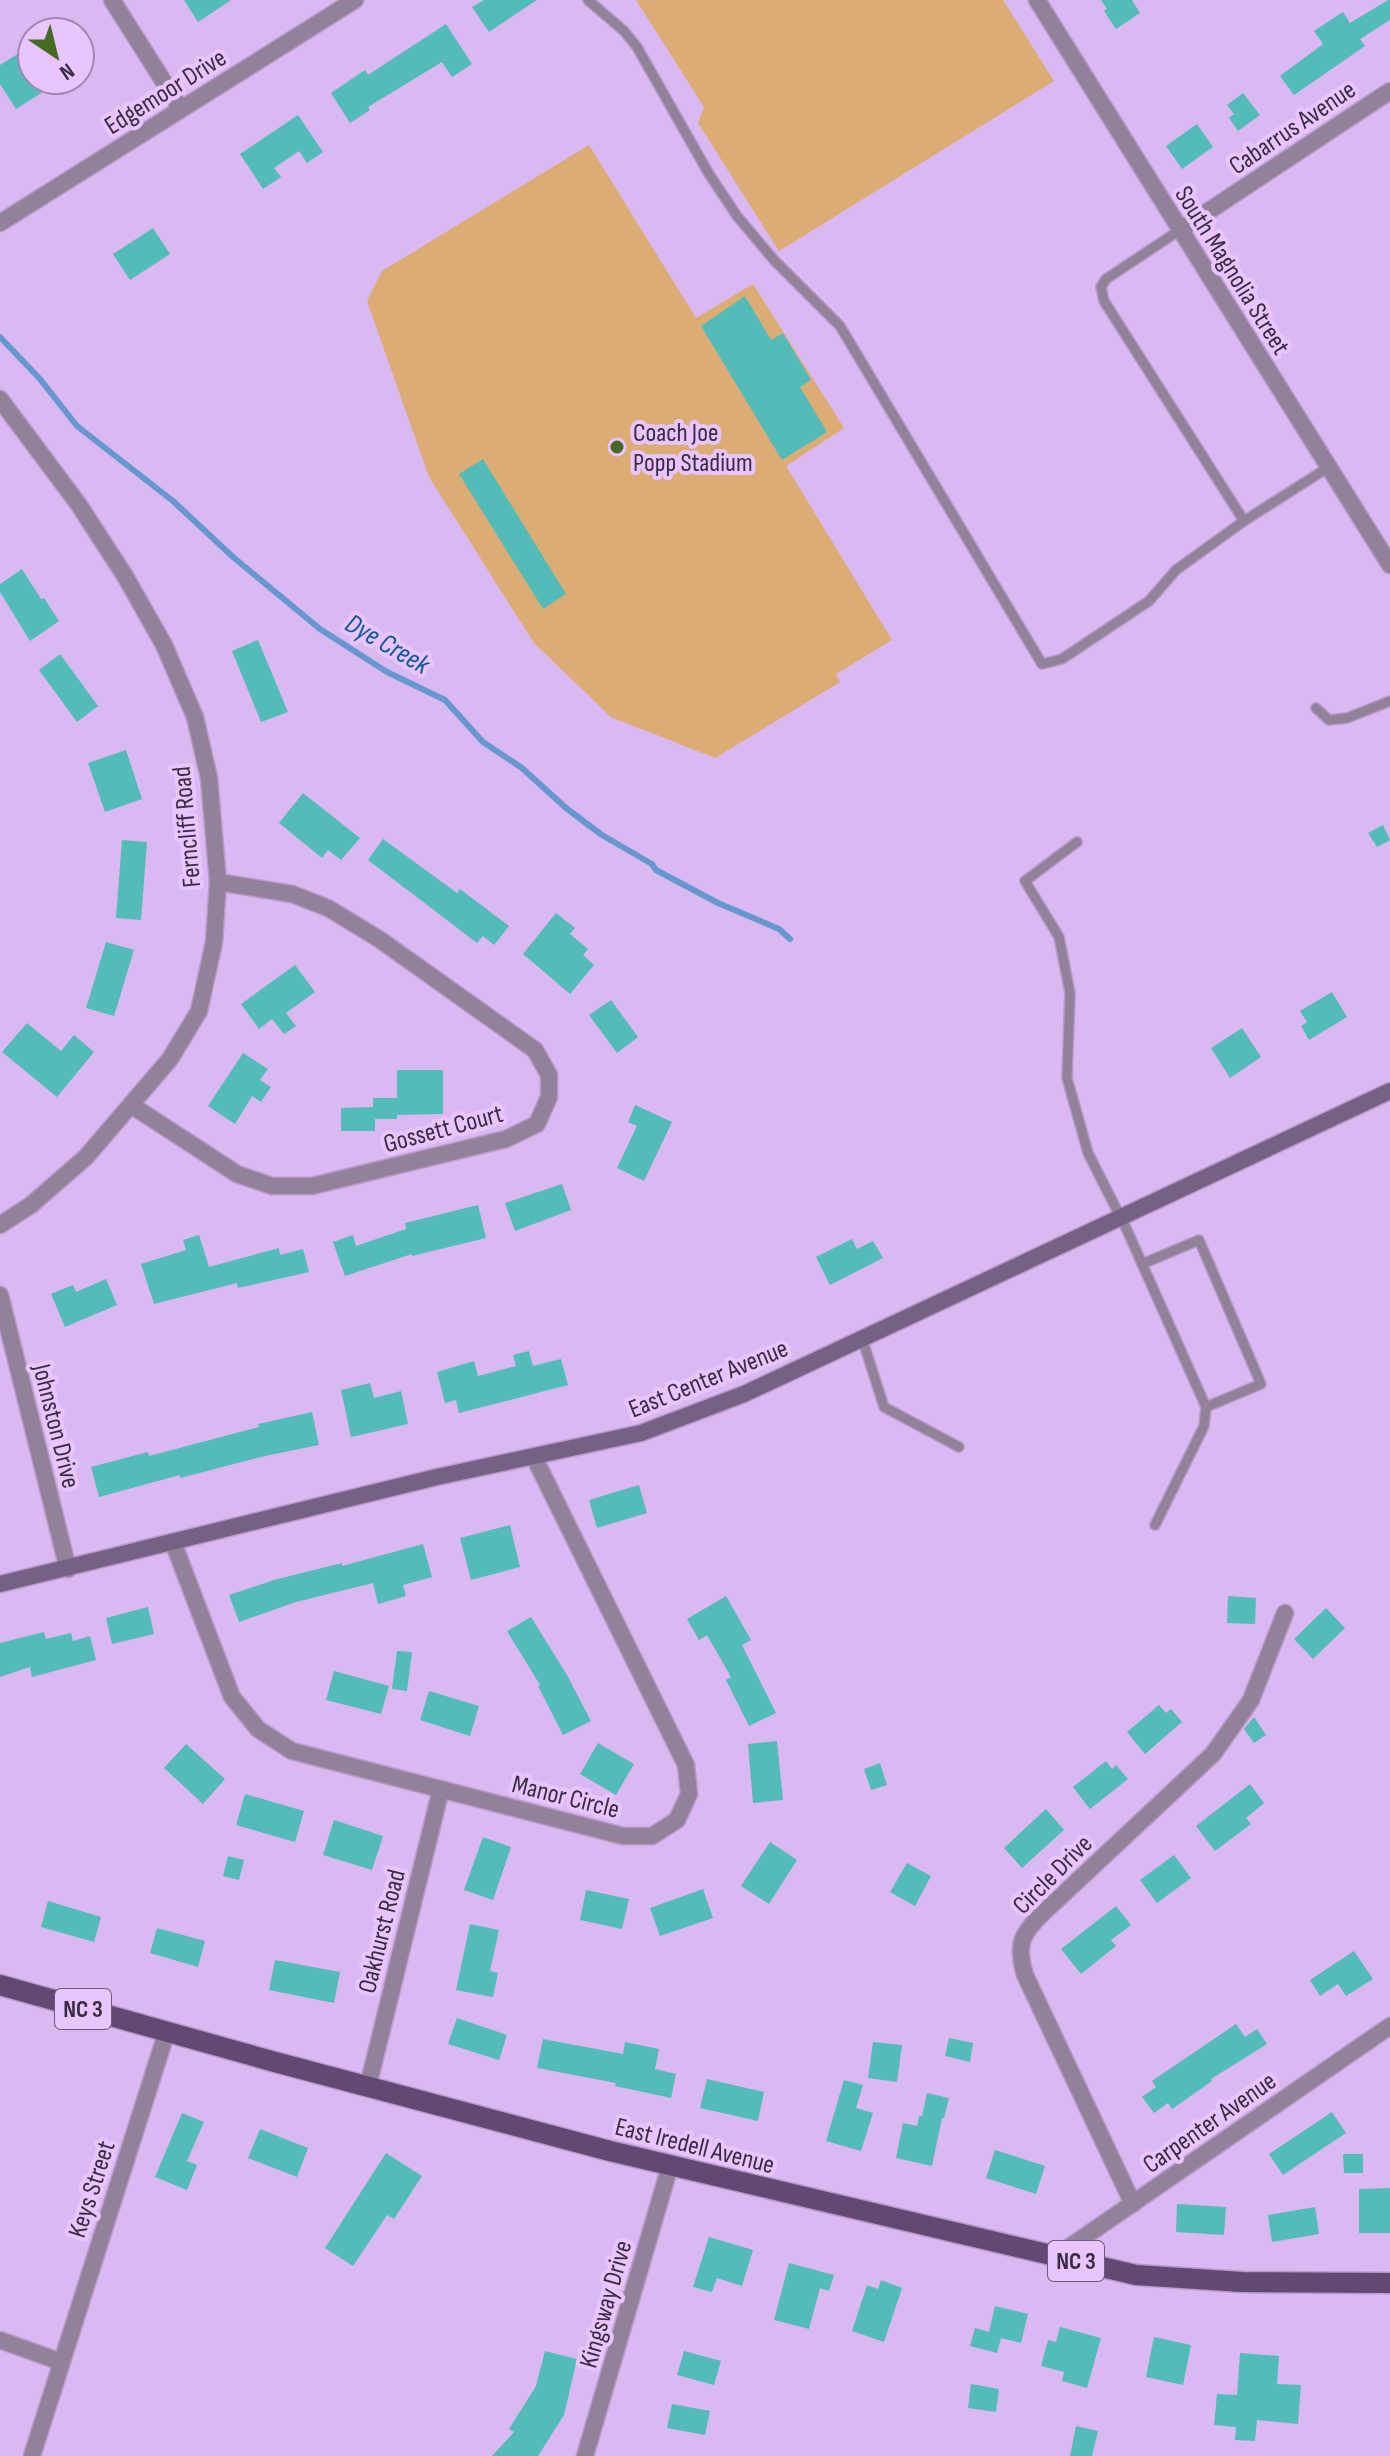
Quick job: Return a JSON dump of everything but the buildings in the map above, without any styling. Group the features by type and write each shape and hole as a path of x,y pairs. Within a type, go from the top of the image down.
{"main road":[{"name":"East Iredell Avenue","path":"0,1985 275,2062 670,2166 1055,2257 1151,2276 1242,2282 1390,2283"}],"street":[{"path":"112,0 181,109"},
{"name":"Edgemoor Drive","path":"0,223 355,0"},
{"name":"South Magnolia Street","path":"1037,0 1390,565"},
{"name":"Cabarrus Avenue","path":"1180,230 1390,91"},
{"name":"Ferncliff Road","path":"0,399 79,505 125,576 164,645 195,717 209,778 218,882 214,942 199,1011 170,1059 86,1157 31,1205 0,1225"},
{"name":"Gossett Court","path":"131,1105 237,1174 272,1186 312,1186 506,1139 537,1124 549,1097 549,1075 535,1050 379,939 328,908 292,894 218,882"},
{"name":"East Center Avenue","path":"0,1584 437,1477 641,1433 744,1394 1390,1091"},
{"name":"Johnston Drive","path":"0,1295 68,1569"},
{"name":"Manor Circle","path":"173,1542 232,1697 258,1729 292,1751 623,1836 652,1836 677,1820 689,1794 686,1765 534,1457"},
{"name":"Circle Drive","path":"1133,2204 1025,1975 1020,1958 1021,1941 1031,1924 1213,1754 1251,1700 1285,1613"},
{"name":"Oakhurst Road","path":"368,2086 441,1789"},
{"name":"Carpenter Avenue","path":"1055,2257 1390,2026"},
{"name":"Keys Street","path":"32,2456 167,2031"},
{"name":"Kingsway Drive","path":"585,2456 670,2166"},
{"path":"0,2340 61,2362"}],"lane":[{"path":"588,0 624,31 637,47 709,174 737,216 774,260 840,326 1042,664 1062,659 1149,601 1176,570 1244,521 1329,467"},
{"path":"1180,230 1106,279 1101,287 1104,301 1244,521"},
{"path":"1316,708 1329,720 1347,718 1390,701"},
{"path":"1077,842 1025,881 1059,937 1070,993 1067,1078 1088,1153 1127,1230 1206,1407 1204,1426 1155,1525"},
{"path":"1142,1264 1199,1240 1261,1384 1206,1407"},
{"path":"862,1338 884,1407 959,1447"}],"shaded area":[{"path":"636,0 1003,0 1054,81 779,251 698,123 704,107"},
{"name":"Coach Joe Popp Stadium","path":"589,145 696,318 753,284 844,428 786,466 892,640 836,674 840,682 715,758 611,717 534,643 429,477 367,301 382,271"}],"waterway":[{"name":"Dye Creek","path":"0,337 40,379 77,426 173,501 233,557 320,629 387,672 445,700 483,742 522,768 566,808 602,835 652,864 656,870 718,903 779,929 790,939"}],"place":[{"name":"Coach Joe Popp Stadium","path":"617,447"}]}
